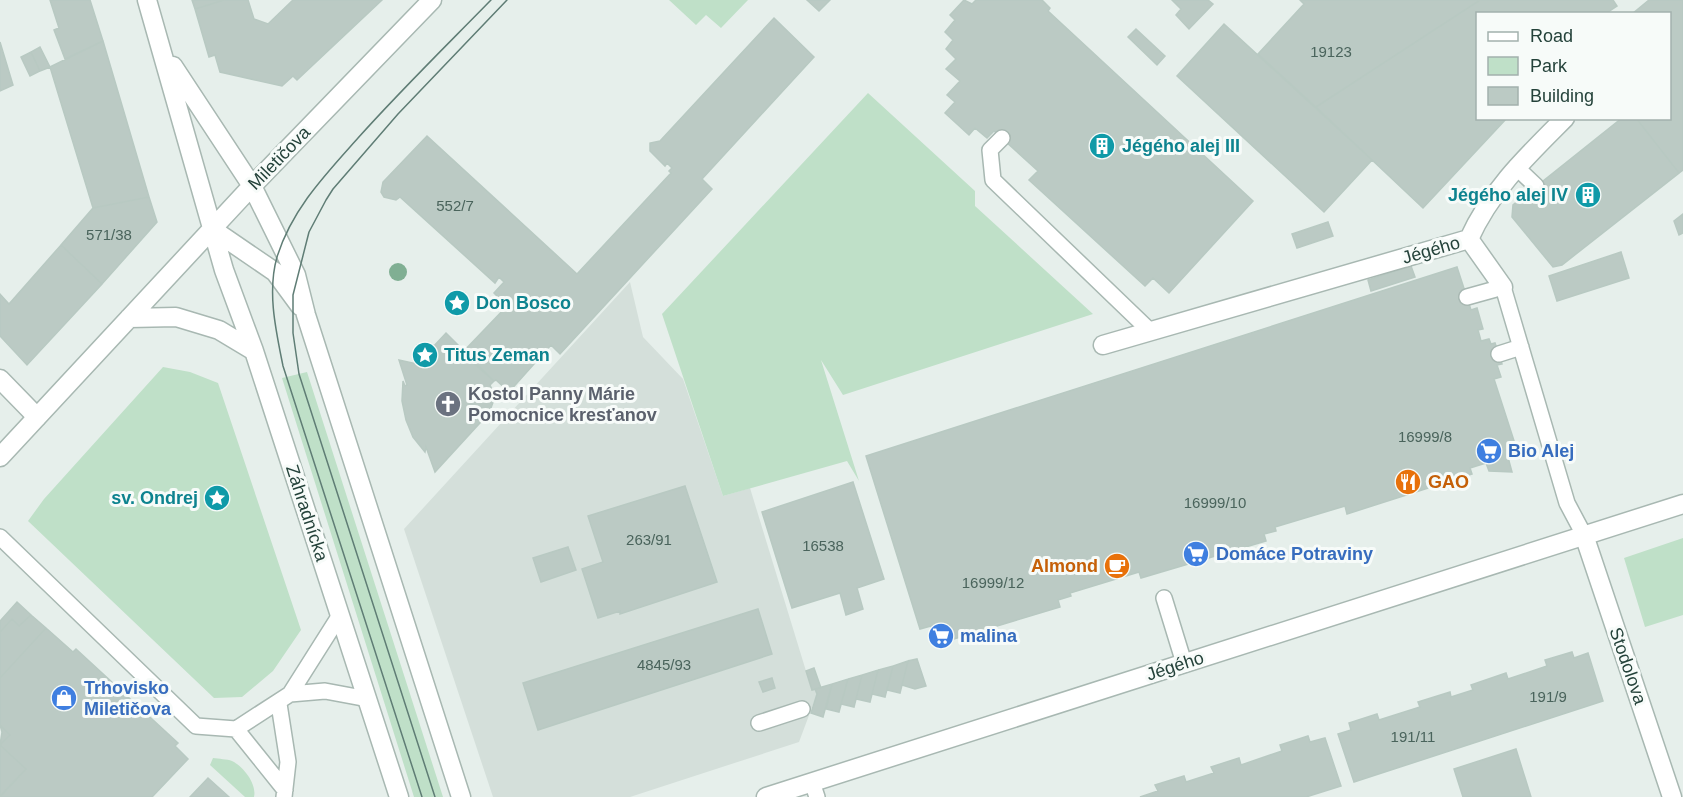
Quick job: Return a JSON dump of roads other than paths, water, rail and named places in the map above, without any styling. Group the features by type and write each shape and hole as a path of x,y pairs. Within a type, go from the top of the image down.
{"street":[{"name":"Záhradnícka","path":"147,0 212,229 399,797"},
{"name":"Miletičova","path":"0,457 252,186 432,0"},
{"name":"Záhradnícka","path":"161,47 252,186 296,275 306,315 461,797"},
{"name":"Jégého","path":"1103,345 1469,239 1482,211 1516,167 1563,120"},
{"name":"Záhradnícka","path":"212,229 275,272 306,315"},
{"name":"Jégého","path":"1469,239 1503,286"},
{"path":"129,318 176,317 219,330 254,351"},
{"path":"0,379 37,417"},
{"name":"Jégého","path":"766,797 814,790 1184,663 1683,504"},
{"name":"Stodolova","path":"1584,535 1672,797"}],"lane":[{"path":"1002,138 990,150 993,180 1150,331"},
{"path":"1516,167 1536,186"},
{"path":"1467,297 1503,286"},
{"name":"Jégého","path":"1503,286 1567,503 1584,535"},
{"path":"1499,354 1521,347"},
{"path":"0,537 196,726 236,729 284,699 325,691 368,699"},
{"path":"1164,598 1184,663"},
{"path":"285,793 288,762 284,699 340,615"},
{"path":"759,723 802,709"},
{"path":"236,729 285,793"}],"tram line":[{"path":"422,797 283,366 274,312 274,270 291,223 311,193 374,120 491,0"},
{"path":"435,797 299,374 293,333 293,295 309,232 333,189 398,114 507,0"}],"place":[{"name":"Jégého alej III","path":"1102,146"},
{"name":"Jégého alej IV","path":"1588,195"},
{"name":"Don Bosco","path":"457,303"},
{"name":"Titus Zeman","path":"425,355"},
{"name":"Kostol Panny Márie Pomocnice kresťanov","path":"448,404"},
{"name":"Bio Alej","path":"1489,451"},
{"name":"GAO","path":"1408,482"},
{"name":"sv. Ondrej","path":"217,498"},
{"name":"Domáce Potraviny","path":"1196,554"},
{"name":"Almond","path":"1117,566"},
{"name":"malina","path":"941,636"},
{"name":"Trhovisko Miletičova","path":"64,698"}]}
